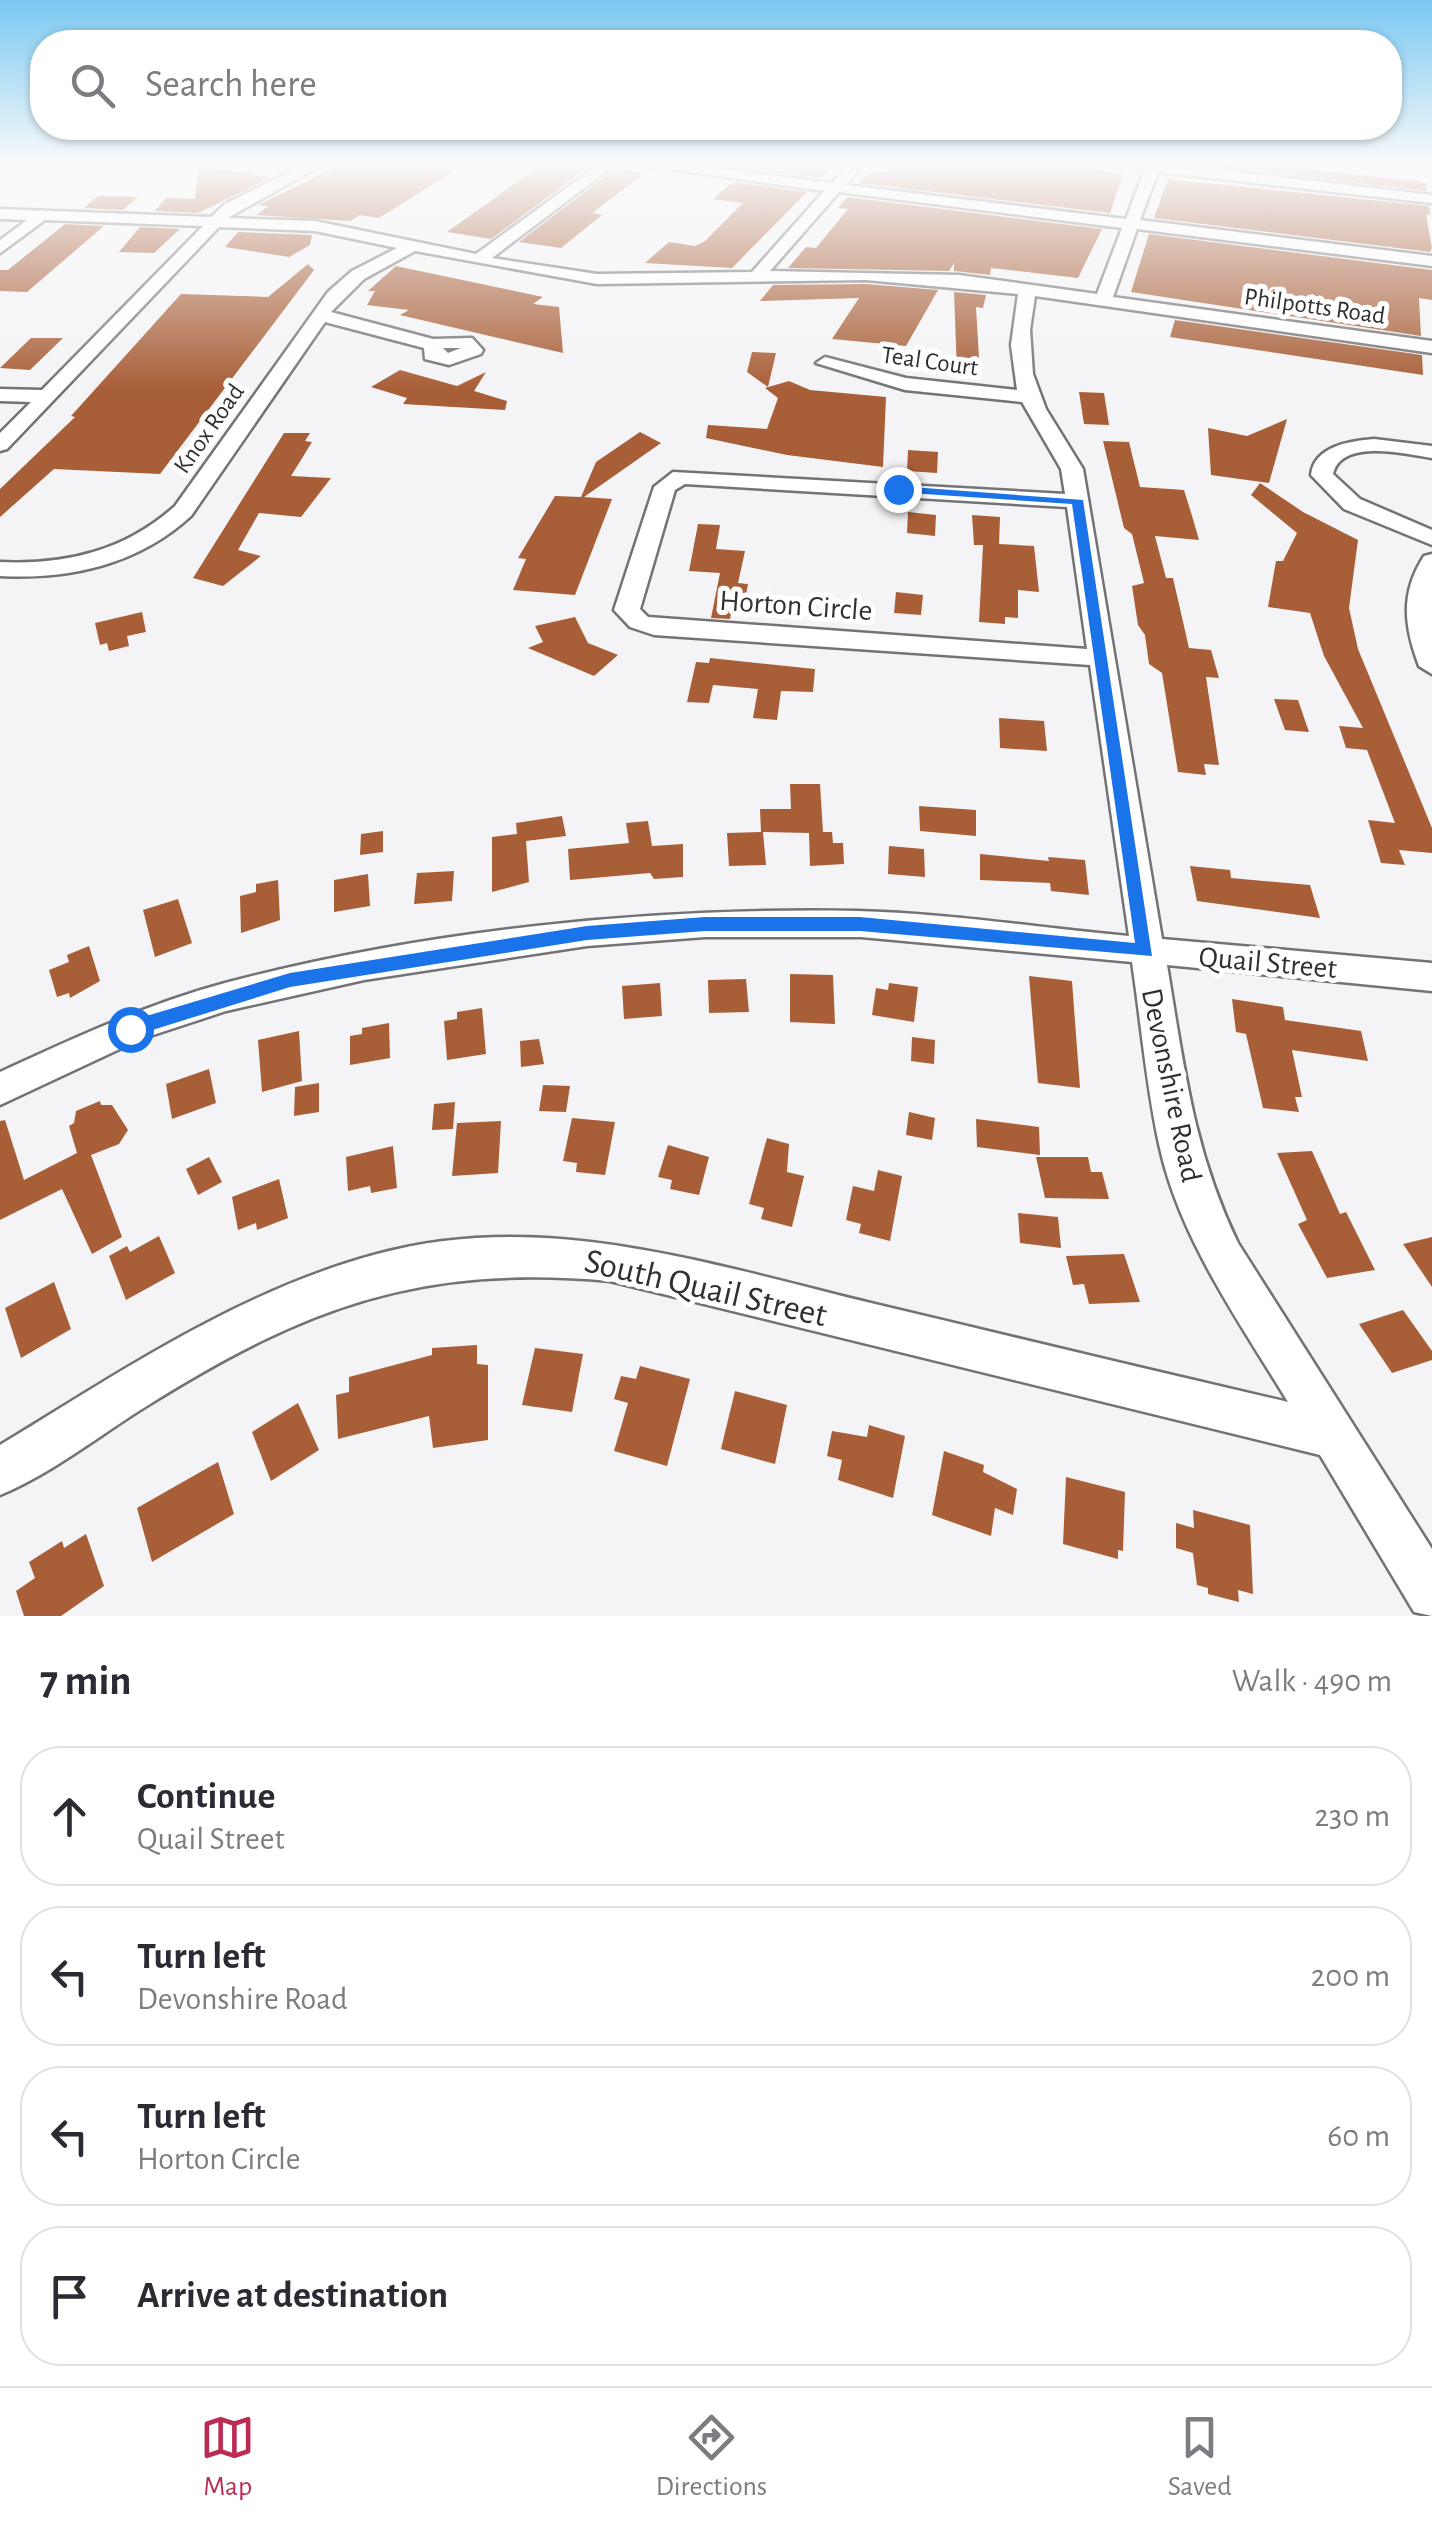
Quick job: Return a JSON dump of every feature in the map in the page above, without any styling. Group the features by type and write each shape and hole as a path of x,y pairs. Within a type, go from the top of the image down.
{"street":[{"path":"0,445 200,238"},
{"name":"Philpotts Road","path":"385,238 597,279 881,276 1028,289 1432,347"},
{"path":"480,259 508,238"},
{"path":"755,278 791,238"},
{"path":"1103,300 1127,238"},
{"path":"1249,238 1432,261"},
{"name":"Knox Road","path":"0,569 83,563 160,532 183,511 320,315 347,283 417,244"},
{"name":"Devonshire Road","path":"1028,289 1022,326 1030,397 1066,453 1077,500 1178,1145 1196,1200 1223,1258 1330,1436 1432,1594"},
{"path":"320,315 434,346"},
{"name":"Teal Court","path":"825,364 905,384 1030,397"},
{"path":"0,395 47,396"},
{"path":"1432,452 1377,446 1342,450 1324,465 1322,475 1352,504 1432,538"},
{"name":"Horton Circle","path":"1077,500 690,476 668,482 626,602 627,610 639,622 654,627 1101,658"},
{"path":"1432,561 1414,606 1416,628 1432,666"},
{"name":"Quail Street","path":"0,1089 130,1029 290,980 587,933 705,924 860,924 1432,977"},
{"name":"South Quail Street","path":"0,1472 228,1336 317,1294 420,1264 550,1254 610,1261 1330,1436"}],"building":[{"path":"47,238 90,238 27,292 0,291 0,270 8,270"},
{"path":"130,238 170,238 154,253 119,252"},
{"path":"232,238 311,238 310,245 289,257 225,247"},
{"path":"524,238 573,238 561,248 519,242"},
{"path":"761,238 732,268 645,263 669,242 695,246 705,241"},
{"path":"824,238 1097,238 1078,278 991,268 990,275 954,271 954,263 949,271 788,268 806,247 816,248"},
{"path":"1148,238 1184,238 1432,270 1432,300 1419,298 1421,336 1131,292"},
{"path":"1320,238 1430,238 1430,252"},
{"path":"308,264 314,270 160,474 54,469 0,517 0,489 75,417 71,416 181,294 268,297"},
{"path":"396,266 543,297 533,304 559,307 563,353 400,315 409,310 367,305 375,291 368,291"},
{"path":"866,284 938,290 906,346 832,339 859,298 760,301 773,285"},
{"path":"954,292 986,295 983,308 976,307 980,375 957,372"},
{"path":"1175,320 1422,355 1423,375 1170,337"},
{"path":"31,338 63,338 30,370 0,368"},
{"path":"752,352 776,353 768,387 747,372"},
{"path":"400,370 457,386 486,372 474,391 507,401 505,410 403,404 407,398 371,387"},
{"path":"789,381 810,390 886,397 883,467 787,455 706,438 708,425 767,429 778,398 765,388"},
{"path":"1079,392 1104,393 1109,425 1084,424"},
{"path":"1287,419 1269,483 1211,475 1208,428 1247,436"},
{"path":"640,432 661,443 584,497 612,499 575,595 513,590 526,559 518,558 555,496 581,497 596,462"},
{"path":"284,433 310,433 305,441 312,442 291,476 331,478 301,517 259,513 238,550 261,556 223,586 193,578"},
{"path":"1103,441 1129,442 1140,487 1184,490 1193,519 1199,540 1155,536 1166,578 1173,578 1189,648 1211,650 1219,678 1206,677 1219,765 1204,764 1206,775 1178,772 1162,673 1149,664 1145,635 1138,625 1132,586 1144,583 1132,534 1124,528"},
{"path":"908,450 938,452 937,473 907,471"},
{"path":"1260,483 1303,512 1358,540 1349,608 1358,649 1432,828 1432,853 1399,850 1405,865 1381,863 1368,820 1395,823 1367,750 1346,748 1339,726 1363,728 1324,656 1310,613 1268,607 1276,561 1283,561 1297,533 1251,495"},
{"path":"908,512 936,515 935,536 907,533"},
{"path":"972,515 1000,517 999,544 1034,546 1039,592 1018,590 1018,618 1005,617 1005,624 979,622 983,545 974,545"},
{"path":"698,524 720,525 716,549 745,551 738,583 748,584 744,605 733,604 730,619 711,618 720,573 689,571"},
{"path":"896,592 923,595 921,615 894,613"},
{"path":"142,612 146,632 127,636 129,646 109,651 107,643 100,645 95,623"},
{"path":"575,617 588,643 618,655 594,676 528,648 543,642 535,626"},
{"path":"710,658 815,669 813,692 781,691 777,720 753,718 758,689 713,685 709,703 687,702 696,662 709,663"},
{"path":"1274,699 1298,700 1309,732 1285,730"},
{"path":"999,718 1044,721 1047,751 1000,748"},
{"path":"790,784 820,784 823,832 832,832 833,843 843,843 844,864 810,866 809,833 763,832 766,865 729,866 727,833 761,832 760,809 791,809"},
{"path":"919,806 976,810 976,836 920,831"},
{"path":"562,816 566,836 526,841 529,882 492,892 492,837 517,834 516,823"},
{"path":"648,821 652,846 683,844 683,877 654,879 650,873 570,880 568,849 629,843 626,823"},
{"path":"383,831 383,852 360,855 361,834"},
{"path":"889,846 924,849 925,877 888,874"},
{"path":"980,854 1049,861 1048,857 1085,860 1089,895 1051,891 1050,883 980,880"},
{"path":"1190,866 1230,870 1231,878 1310,885 1320,918 1197,901"},
{"path":"454,871 452,901 414,904 417,873"},
{"path":"368,874 370,906 334,912 334,880"},
{"path":"278,880 280,920 241,933 240,896 256,892 256,884"},
{"path":"178,899 192,943 155,957 143,910"},
{"path":"89,946 100,981 70,998 69,993 57,997 49,970 69,962 67,955"},
{"path":"790,974 833,975 835,1024 790,1022"},
{"path":"1029,976 1072,981 1080,1088 1038,1083"},
{"path":"746,979 749,1012 709,1013 708,980"},
{"path":"660,983 662,1016 624,1019 622,986"},
{"path":"889,983 918,987 914,1022 872,1015 876,988 888,990"},
{"path":"1232,999 1283,1007 1285,1020 1361,1031 1368,1061 1292,1050 1302,1097 1295,1097 1299,1112 1263,1108 1246,1034 1236,1032"},
{"path":"482,1008 486,1054 447,1060 444,1021 457,1019 457,1012"},
{"path":"389,1023 390,1058 350,1065 350,1036 362,1034 362,1028"},
{"path":"299,1031 302,1081 262,1092 258,1040"},
{"path":"912,1037 935,1040 934,1064 911,1061"},
{"path":"539,1039 544,1064 521,1067 520,1041"},
{"path":"209,1069 216,1103 172,1119 166,1084"},
{"path":"319,1083 319,1112 294,1116 295,1087"},
{"path":"543,1085 570,1086 566,1112 539,1111"},
{"path":"100,1101 101,1105 112,1105 128,1130 119,1144 91,1155 122,1237 92,1254 62,1189 0,1220 0,1121 5,1120 24,1180 77,1153 69,1126 74,1123 76,1111"},
{"path":"455,1102 453,1129 432,1130 434,1104"},
{"path":"909,1112 935,1118 932,1140 906,1135"},
{"path":"572,1118 615,1122 605,1175 576,1172 577,1163 563,1161"},
{"path":"976,1119 1039,1127 1040,1155 977,1147"},
{"path":"501,1121 498,1173 452,1176 457,1123"},
{"path":"767,1138 789,1144 787,1172 804,1176 792,1227 761,1219 764,1208 749,1204"},
{"path":"668,1145 709,1157 699,1195 670,1189 672,1180 658,1177"},
{"path":"393,1146 397,1188 371,1193 370,1186 348,1191 346,1157"},
{"path":"1312,1151 1340,1214 1346,1212 1375,1270 1327,1278 1298,1224 1307,1220 1277,1153"},
{"path":"209,1157 222,1182 198,1195 186,1169"},
{"path":"1036,1157 1088,1157 1091,1172 1102,1172 1109,1199 1045,1198"},
{"path":"878,1170 902,1176 890,1241 859,1233 861,1224 846,1220 853,1186 874,1191"},
{"path":"279,1179 288,1218 257,1230 256,1223 238,1230 232,1197"},
{"path":"1018,1213 1058,1217 1061,1248 1020,1243"},
{"path":"159,1236 175,1273 126,1300 109,1256 127,1246 130,1252"},
{"path":"1432,1237 1432,1287 1403,1244"},
{"path":"1124,1254 1140,1302 1089,1304 1084,1284 1073,1285 1066,1256"},
{"path":"54,1282 71,1329 21,1358 5,1308"},
{"path":"1403,1310 1432,1351 1432,1360 1392,1373 1359,1324"},
{"path":"477,1345 477,1364 488,1365 488,1440 433,1448 429,1416 338,1439 336,1395 349,1392 349,1377 432,1355 432,1348"},
{"path":"535,1348 583,1354 572,1412 522,1405"},
{"path":"640,1366 690,1379 667,1466 614,1451 628,1403 614,1399 621,1376 636,1379"},
{"path":"735,1391 787,1405 775,1464 721,1449"},
{"path":"298,1403 319,1450 271,1481 252,1432"},
{"path":"869,1425 905,1436 893,1498 838,1480 842,1460 827,1456 832,1431 867,1437"},
{"path":"944,1451 984,1465 983,1472 1017,1489 1013,1515 995,1508 991,1536 932,1515"},
{"path":"218,1462 234,1514 152,1562 137,1508"},
{"path":"1066,1477 1125,1492 1123,1551 1118,1550 1118,1559 1063,1544"},
{"path":"1193,1510 1250,1525 1253,1594 1238,1590 1239,1602 1208,1594 1208,1588 1197,1585 1193,1553 1176,1548 1176,1523 1194,1528"},
{"path":"86,1534 104,1586 61,1616 24,1616 16,1591 35,1578 29,1562 62,1541 64,1548"}],"route":[{"path":"130,1029 290,980 587,933 705,924 860,924 1145,951 1077,500 898,489"}]}
